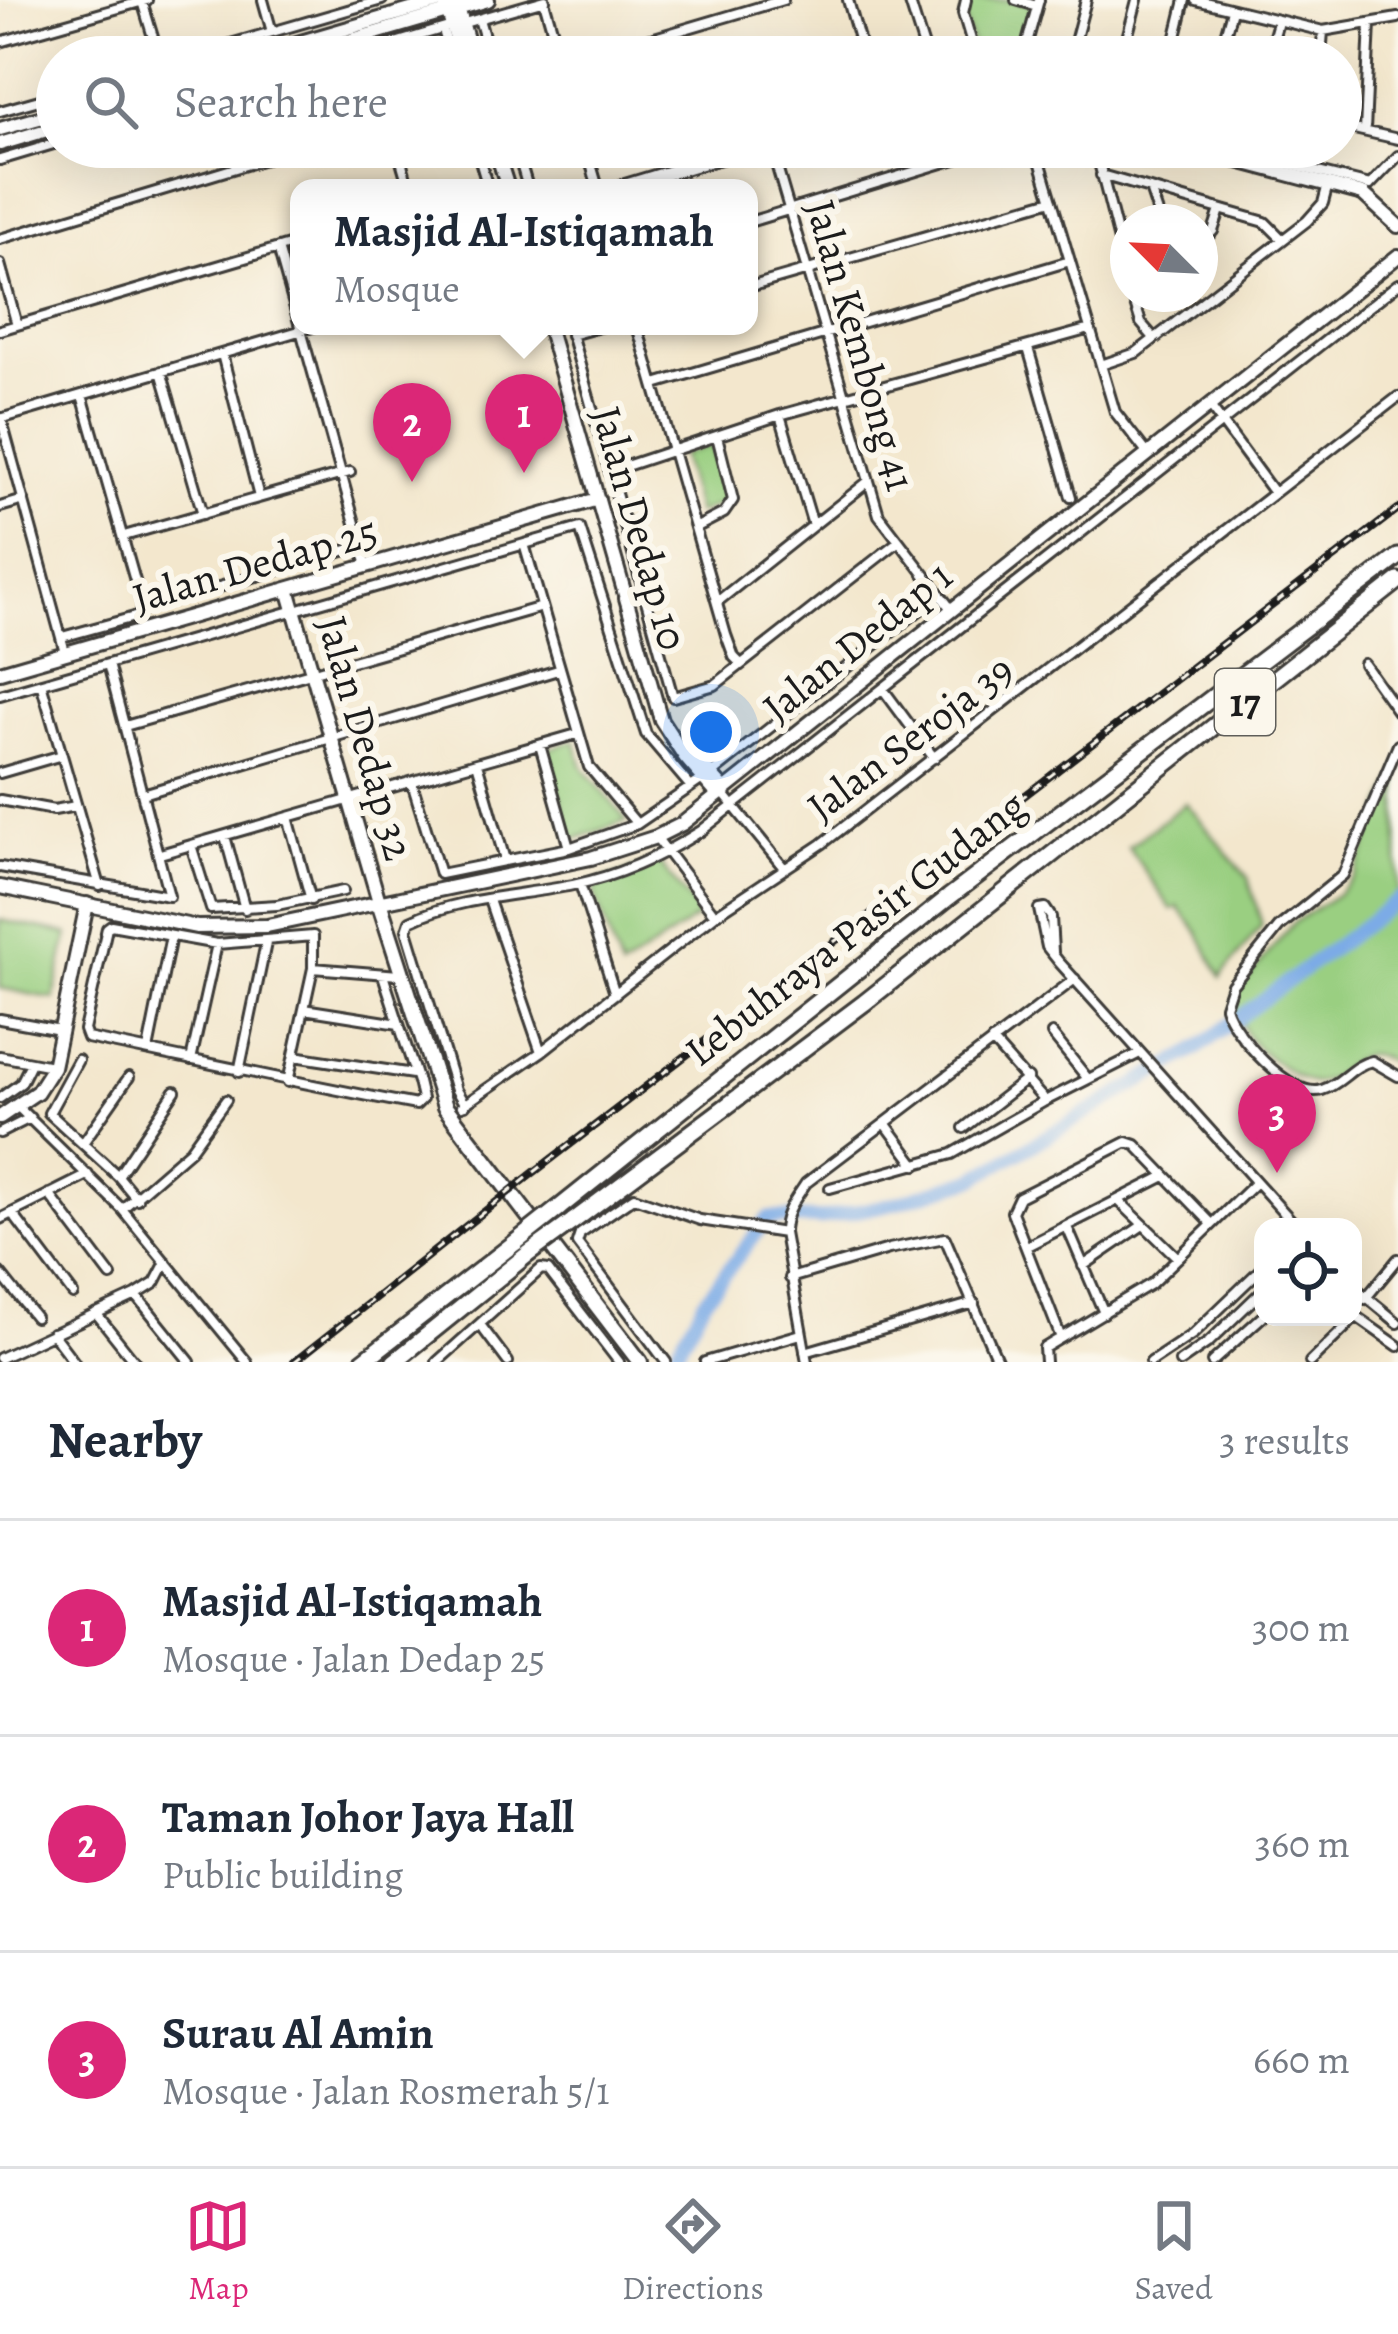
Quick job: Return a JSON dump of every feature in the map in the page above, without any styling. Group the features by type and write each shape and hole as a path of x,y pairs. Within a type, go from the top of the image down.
{"highway":[{"name":"Lebuhraya Pasir Gudang","path":"394,1362 522,1248 559,1208 863,964 1398,557"},
{"name":"Lebuhraya Pasir Gudang","path":"362,1362 522,1248 572,1222 864,1003 1398,581"},
{"path":"949,897 940,914 944,925 974,917"},
{"path":"863,964 885,956 894,963 864,1003"}],"main road":[{"path":"367,36 488,0"},
{"path":"343,36 451,12"},
{"path":"0,129 36,118"},
{"path":"0,144 36,133"},
{"path":"648,179 684,168"},
{"path":"1266,168 1367,189 1398,226"},
{"name":"Jalan Dedap 1","path":"0,887 197,927 267,926 591,858 656,837 682,824 1398,256"},
{"name":"Jalan Dedap 10","path":"551,335 661,720 702,780 722,792"},
{"name":"Jalan Dedap 25","path":"0,672 598,499"},
{"name":"Jalan Dedap 32","path":"288,589 380,905"},
{"path":"0,1117 37,1092 53,1067 87,904"},
{"path":"380,905 391,975 449,1115 640,1362"},
{"path":"464,1135 465,1105"}],"street":[{"path":"0,42 144,0 153,36"},
{"path":"263,0 272,32"},
{"path":"258,36 382,0"},
{"path":"404,36 451,12 479,19 544,0 554,36"},
{"path":"661,36 783,0"},
{"path":"848,0 858,36"},
{"path":"909,0 920,36"},
{"path":"966,0 963,13 970,36"},
{"path":"1016,0 1038,3 1029,36"},
{"path":"1077,36 1086,0"},
{"path":"1128,36 1137,0"},
{"path":"1176,36 1185,0"},
{"path":"1196,0 1323,31 1398,18"},
{"path":"1225,36 1232,10"},
{"path":"479,19 484,36"},
{"path":"1274,36 1278,22"},
{"path":"1365,131 1370,23"},
{"path":"1323,31 1323,36"},
{"path":"0,111 36,101"},
{"path":"1362,130 1398,139"},
{"path":"0,160 36,149"},
{"path":"1300,168 1367,189 1398,156"},
{"path":"0,239 235,168"},
{"name":"Jalan Kembong 41","path":"777,168 879,515 951,609"},
{"path":"758,220 928,168"},
{"path":"1042,168 1115,412 1147,453"},
{"path":"1100,168 1110,209"},
{"path":"1101,175 1265,222 1282,239"},
{"path":"1101,365 1136,353 1282,239 1323,203 1328,184"},
{"path":"1150,188 1155,204"},
{"path":"758,284 1052,200"},
{"path":"1218,216 1220,210"},
{"path":"0,330 290,245"},
{"path":"278,248 290,293"},
{"path":"655,384 1070,261"},
{"path":"0,264 17,325"},
{"path":"465,1105 456,1090 407,930 410,921 448,908 580,884 665,853 734,806 1398,284"},
{"path":"1138,312 1154,338"},
{"path":"611,471 780,416 1090,329"},
{"path":"66,654 0,418 290,334"},
{"path":"301,335 345,473 367,566"},
{"path":"571,335 673,698 715,685 899,542"},
{"path":"641,335 717,602 734,657 741,664"},
{"path":"1028,348 1071,496"},
{"path":"222,354 259,497"},
{"path":"161,371 203,514"},
{"path":"82,395 143,609"},
{"name":"Jalan Seroja 39","path":"449,1115 541,1052 715,915 822,844 1398,397"},
{"path":"1209,404 1274,493"},
{"path":"780,416 812,525"},
{"path":"697,527 724,513 733,500 717,436"},
{"path":"124,536 345,473"},
{"path":"717,602 869,482"},
{"path":"0,507 24,500"},
{"path":"0,695 580,528 646,734 702,780"},
{"path":"524,544 589,767 637,824"},
{"path":"62,637 361,546"},
{"path":"412,783 440,874 569,848 637,824 702,780 940,594"},
{"path":"125,726 542,607"},
{"path":"0,867 169,896 108,664"},
{"path":"1364,664 1398,712"},
{"path":"143,794 559,670"},
{"path":"41,683 100,886"},
{"path":"883,689 934,758"},
{"path":"160,854 578,734"},
{"path":"540,745 569,848"},
{"path":"1398,745 1343,875 1279,927 1225,999 1226,1013 1244,1044 1305,1090 1324,1090 1361,1063 1372,1061 1398,1076"},
{"path":"0,773 62,755"},
{"path":"477,763 505,860"},
{"path":"722,792 784,868"},
{"path":"0,800 54,810 76,806"},
{"path":"288,817 311,900"},
{"path":"225,835 245,909"},
{"path":"656,837 715,915"},
{"path":"191,845 211,909 245,909 343,891"},
{"path":"580,884 616,994"},
{"path":"489,900 541,1052"},
{"path":"1054,954 1051,917 1041,908 1038,913 1045,939 1054,954 1158,1077 1289,1218"},
{"path":"289,1082 313,968 316,945 309,934 266,943 218,944 111,925 104,933 84,1035 239,1072 289,1082 416,1105 422,1099 399,1024 391,975 313,968"},
{"path":"148,1050 171,937"},
{"path":"239,1072 266,943"},
{"path":"191,1060 218,944"},
{"path":"974,1303 806,1357 790,1278 786,1214 806,1183 1075,979"},
{"path":"304,1010 399,1024"},
{"path":"0,1018 62,1030"},
{"path":"1052,1034 1088,1079"},
{"path":"992,1041 1045,1101"},
{"path":"830,1188 952,1154 1138,1054"},
{"path":"0,1056 53,1067"},
{"path":"294,1056 413,1074"},
{"path":"78,1060 48,1111 137,1199"},
{"path":"0,1098 21,1082 31,1063"},
{"path":"83,1143 129,1077"},
{"path":"964,1128 1028,1078"},
{"path":"118,1176 175,1091"},
{"path":"122,1209 190,1150 226,1100"},
{"path":"19,1108 122,1209 247,1362"},
{"path":"0,1133 30,1118"},
{"path":"885,1123 916,1165"},
{"path":"1061,1338 1012,1212 1015,1199 1131,1143 1212,1224"},
{"path":"0,1219 88,1175"},
{"path":"1027,1246 1166,1176"},
{"path":"1045,1362 1044,1348 1151,1284 1256,1183"},
{"path":"50,1195 110,1276"},
{"path":"666,1362 577,1243 580,1234 634,1197 700,1220 784,1233"},
{"path":"1119,1201 1178,1258"},
{"path":"12,1213 73,1294"},
{"path":"1084,1266 1143,1225"},
{"path":"1067,1227 1104,1313"},
{"path":"790,1278 945,1238 998,1362"},
{"path":"1365,1299 1398,1259"},
{"path":"0,1358 136,1295 155,1283 166,1262"},
{"path":"437,1362 538,1270 545,1270 619,1362"},
{"path":"0,1274 35,1317"},
{"path":"1151,1362 1193,1334 1254,1276"},
{"path":"136,1295 190,1362"},
{"path":"1362,1296 1398,1323"},
{"path":"1180,1362 1209,1342 1254,1299"},
{"path":"96,1313 135,1362"},
{"path":"1362,1321 1398,1346"},
{"path":"1212,1362 1254,1324"},
{"path":"481,1326 508,1362"},
{"path":"1312,1361 1344,1326"},
{"path":"52,1333 74,1362"},
{"path":"705,1362 801,1334"}],"green space":[{"path":"966,0 1016,0 1037,6 1029,36 970,36 963,13"},
{"path":"711,445 727,501 697,514 681,455"},
{"path":"575,740 583,767 627,821 572,840 547,750"},
{"path":"1398,770 1398,1066 1371,1055 1352,1061 1327,1079 1310,1082 1283,1068 1253,1043 1233,1011 1236,994 1293,923 1354,877"},
{"path":"1186,803 1248,878 1262,925 1221,977 1198,932 1178,907 1172,910 1128,847"},
{"path":"658,861 700,915 621,970 594,893 599,881"},
{"path":"0,920 68,934 54,999 0,988"}],"waterway":[{"path":"673,1357 704,1301 768,1218 820,1219 973,1179 1194,1051 1398,900"}],"railway":[{"path":"294,1362 1398,509"}],"place":[{"name":"Masjid Al-Istiqamah","path":"524,473"},
{"name":"Taman Johor Jaya Hall","path":"412,482"},
{"name":"Surau Al Amin","path":"1277,1173"}]}
